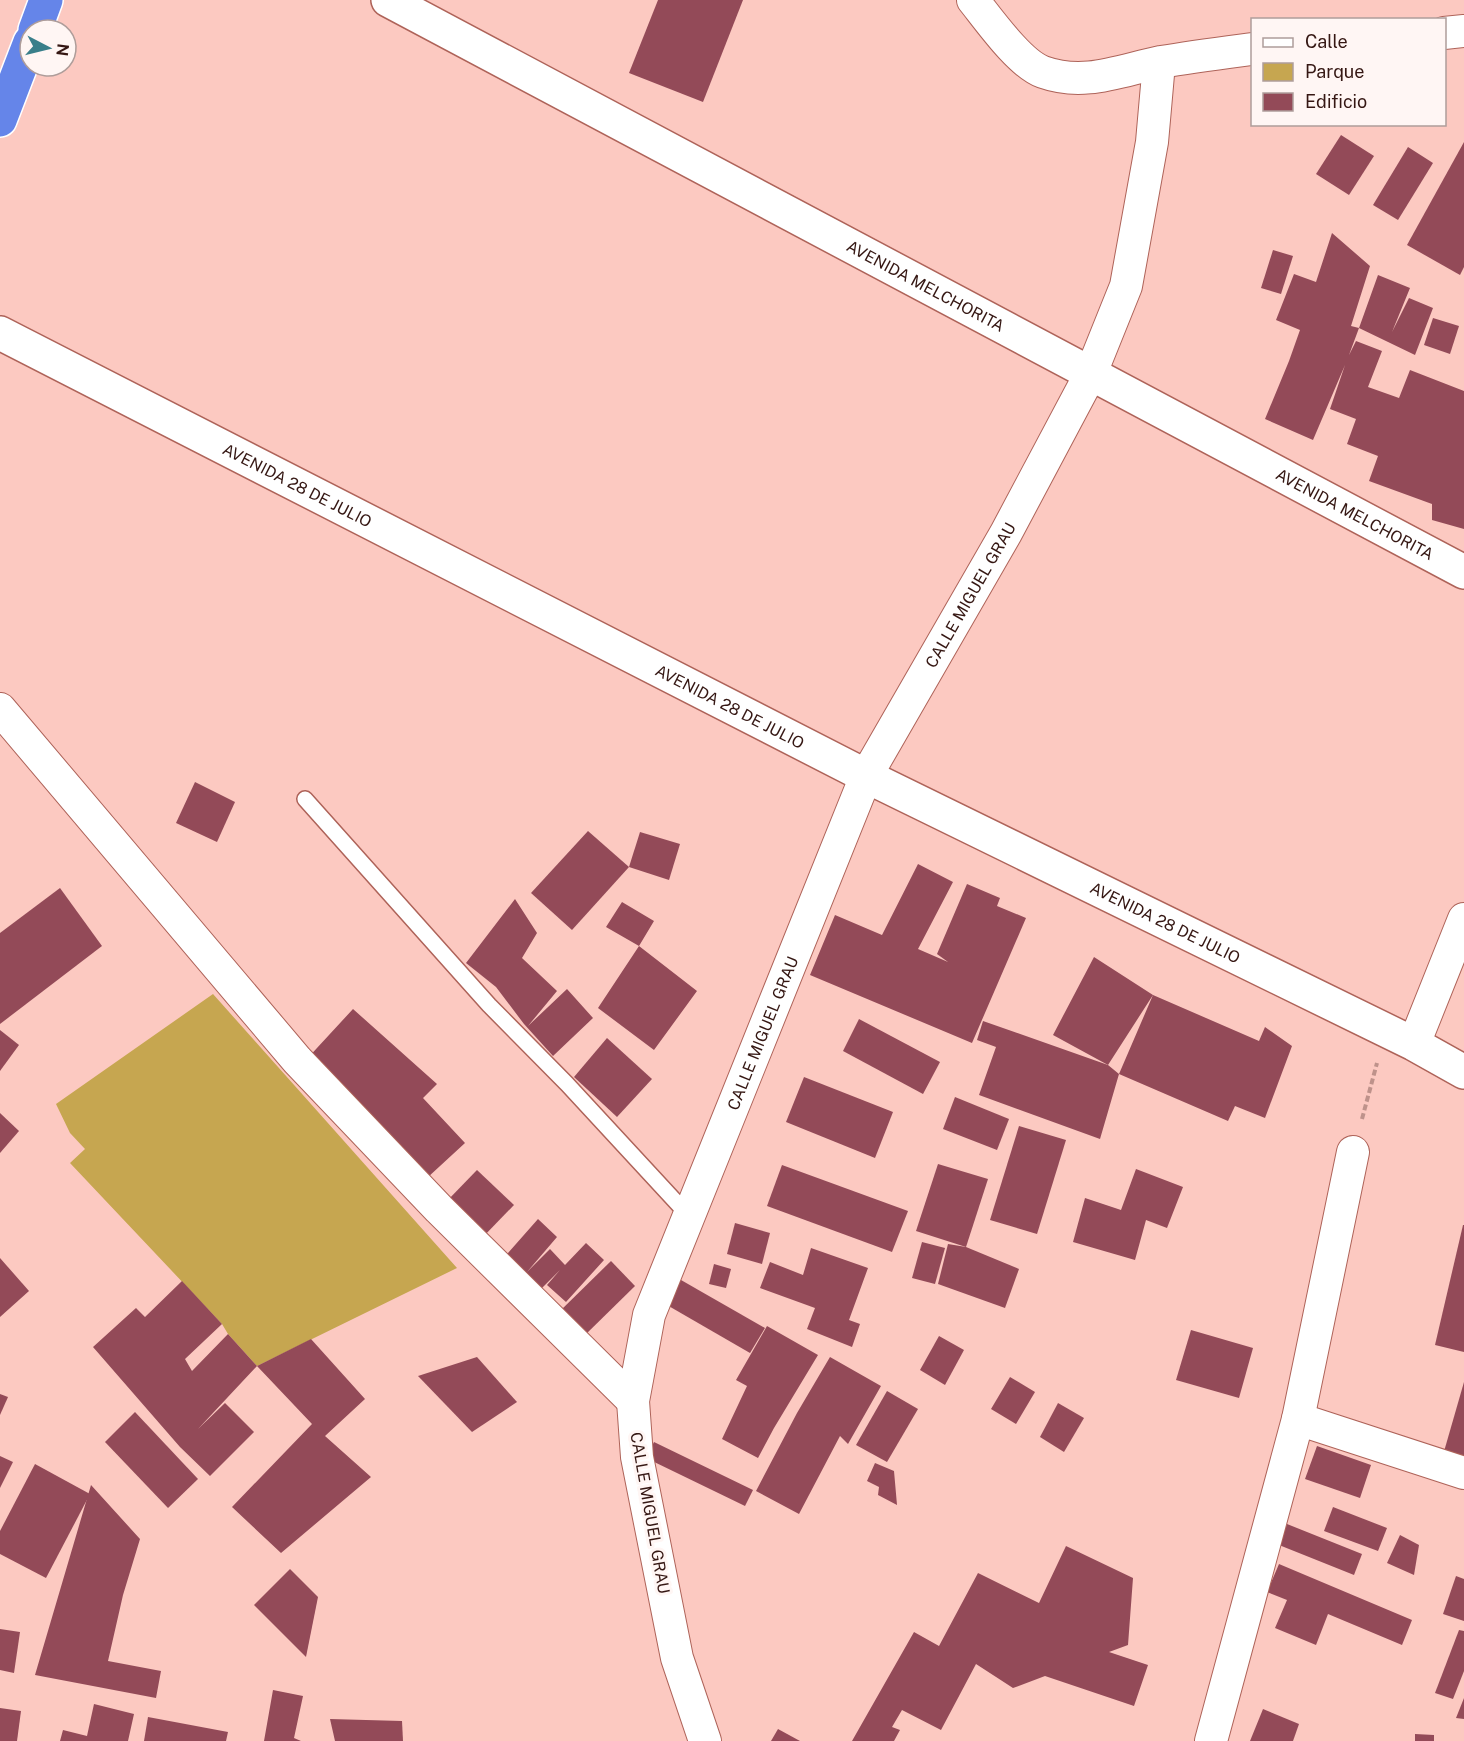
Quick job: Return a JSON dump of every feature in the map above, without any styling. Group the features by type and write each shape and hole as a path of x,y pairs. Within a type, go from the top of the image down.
{"highway":[{"path":"39,18 46,0"},
{"path":"0,120 18,73"}],"main road":[{"name":"AVENIDA MELCHORITA","path":"388,0 1464,572"},
{"name":"AVENIDA 28 DE JULIO","path":"0,333 866,776 1414,1044 1464,1072"}],"street":[{"path":"973,0 1017,52 1042,72 1080,80 1159,63 1251,49"},
{"path":"1446,33 1464,31"},
{"name":"CALLE MIGUEL GRAU","path":"705,1741 677,1658 637,1457 633,1401 649,1315 866,776 1006,533 1090,373 1126,286 1152,142 1159,63"},
{"path":"0,709 297,1059 439,1209 633,1401"},
{"path":"1414,1044 1464,919"},
{"path":"1210,1741 1298,1419 1353,1152"},
{"path":"1298,1419 1464,1473"}],"lane":[{"path":"305,800 489,1005 567,1084 688,1216"}],"path":[{"path":"1353,1152 1385,1030"}],"green space":[{"path":"213,994 457,1268 257,1366 222,1324 70,1163 85,1149 70,1133 56,1104"}],"building":[{"path":"658,0 743,0 703,102 629,73"},
{"path":"1341,135 1374,156 1349,195 1316,174"},
{"path":"1464,142 1464,267 1460,275 1407,245"},
{"path":"1408,147 1433,163 1398,220 1373,205"},
{"path":"1332,233 1370,266 1351,326 1359,328 1349,355 1356,341 1382,351 1368,387 1399,398 1410,370 1464,391 1464,529 1432,520 1432,504 1369,481 1378,456 1347,444 1356,419 1330,409 1345,365 1313,440 1265,419 1300,330 1276,320 1294,274 1316,282"},
{"path":"1273,250 1293,256 1281,294 1261,288"},
{"path":"1378,275 1410,288 1392,332 1409,298 1433,308 1415,355 1359,328"},
{"path":"1433,318 1459,326 1450,354 1424,345"},
{"path":"195,782 235,802 217,842 176,823"},
{"path":"588,831 629,867 572,930 531,893"},
{"path":"640,832 680,844 669,880 629,867"},
{"path":"918,864 953,882 918,949 948,962 937,954 967,884 1000,898 997,906 1026,918 972,1043 810,975 835,915 882,935"},
{"path":"60,888 102,946 0,1024 0,933"},
{"path":"515,899 537,933 522,958 557,991 528,1026 567,989 593,1018 553,1056 524,1024 496,987 466,963"},
{"path":"622,902 654,921 639,946 606,927"},
{"path":"639,946 697,991 654,1050 598,1008"},
{"path":"1094,957 1153,995 1108,1065 1053,1035"},
{"path":"1153,995 1259,1041 1265,1027 1292,1046 1265,1118 1235,1106 1228,1121 1119,1074"},
{"path":"353,1009 437,1084 423,1098 465,1143 427,1178 305,1061"},
{"path":"859,1019 940,1062 923,1094 843,1051"},
{"path":"983,1021 1108,1065 1119,1074 1100,1139 979,1095 996,1047 977,1040"},
{"path":"0,1030 19,1045 0,1071"},
{"path":"607,1038 652,1079 617,1117 574,1077"},
{"path":"804,1077 893,1112 875,1158 786,1122"},
{"path":"955,1097 1009,1119 997,1150 943,1129"},
{"path":"0,1113 19,1131 0,1153"},
{"path":"1019,1126 1066,1140 1037,1234 990,1220"},
{"path":"938,1164 988,1179 966,1247 916,1231"},
{"path":"782,1165 908,1211 892,1252 767,1206"},
{"path":"1136,1169 1183,1187 1167,1228 1146,1220 1135,1260 1073,1242 1085,1198 1121,1210"},
{"path":"477,1170 514,1205 481,1239 445,1203"},
{"path":"538,1219 557,1237 527,1272 550,1249 565,1265 586,1243 604,1260 566,1302 547,1285 560,1270 539,1291 501,1261"},
{"path":"735,1223 770,1233 762,1264 727,1254"},
{"path":"1464,1225 1464,1352 1435,1345"},
{"path":"922,1242 945,1248 935,1284 912,1278"},
{"path":"948,1244 966,1247 1019,1269 1005,1308 938,1284"},
{"path":"811,1248 868,1268 849,1320 860,1324 852,1347 807,1329 815,1308 760,1288 770,1262 803,1275"},
{"path":"0,1258 29,1291 0,1317"},
{"path":"611,1261 635,1286 582,1338 558,1313"},
{"path":"714,1264 731,1269 726,1288 709,1284"},
{"path":"674,1276 765,1328 750,1353 660,1301"},
{"path":"182,1281 222,1324 185,1359 192,1371 228,1334 257,1366 198,1429 225,1403 254,1432 210,1476 180,1447 93,1347 136,1308 145,1317"},
{"path":"767,1326 818,1355 758,1458 722,1439 747,1386 736,1380"},
{"path":"1191,1330 1253,1348 1239,1398 1176,1380"},
{"path":"939,1336 964,1350 945,1385 920,1370"},
{"path":"311,1339 365,1399 325,1436 371,1477 281,1553 232,1507 312,1424 257,1366"},
{"path":"477,1357 517,1402 472,1432 418,1376"},
{"path":"830,1357 881,1386 848,1444 840,1436 799,1514 756,1491 797,1413"},
{"path":"1010,1377 1035,1392 1016,1424 991,1409"},
{"path":"1464,1382 1464,1461 1443,1455"},
{"path":"887,1391 918,1409 887,1462 856,1445"},
{"path":"0,1394 8,1397 0,1415"},
{"path":"1058,1403 1084,1418 1064,1452 1040,1437"},
{"path":"135,1412 198,1479 168,1508 105,1442"},
{"path":"654,1442 753,1490 745,1506 646,1458"},
{"path":"1317,1446 1371,1465 1360,1498 1305,1479"},
{"path":"0,1456 13,1462 0,1488"},
{"path":"875,1463 894,1471 897,1505 878,1495 879,1487 867,1481"},
{"path":"35,1464 90,1494 46,1578 0,1554 0,1531"},
{"path":"91,1485 140,1539 123,1595 108,1661 161,1671 156,1698 35,1675"},
{"path":"1333,1507 1387,1528 1378,1551 1324,1531"},
{"path":"1287,1524 1362,1554 1354,1575 1279,1545"},
{"path":"1400,1535 1419,1545 1414,1575 1387,1563"},
{"path":"1066,1546 1133,1578 1128,1645 1109,1652 1148,1665 1134,1706 1045,1676 1013,1688 976,1664 941,1730 902,1710 892,1727 900,1730 894,1741 852,1741 914,1632 939,1646 978,1573 1039,1603"},
{"path":"1279,1564 1412,1620 1402,1645 1328,1614 1316,1645 1275,1628 1287,1600 1267,1592"},
{"path":"290,1569 318,1597 306,1657 254,1605"},
{"path":"1456,1576 1464,1579 1464,1621 1443,1614"},
{"path":"0,1629 20,1632 14,1673 0,1670"},
{"path":"1459,1630 1464,1631 1464,1671 1453,1699 1435,1693"},
{"path":"273,1690 303,1696 294,1738 301,1741 264,1741"},
{"path":"1464,1698 1464,1719 1456,1718"},
{"path":"94,1704 134,1714 128,1741 60,1741 63,1730 87,1736"},
{"path":"0,1708 21,1711 17,1741 0,1741"},
{"path":"1263,1709 1299,1724 1293,1741 1250,1741"},
{"path":"148,1717 228,1732 226,1741 144,1741"},
{"path":"330,1719 402,1721 403,1741 335,1741"},
{"path":"778,1729 800,1741 771,1741"},
{"path":"1415,1734 1434,1735 1434,1741 1415,1741"}]}
